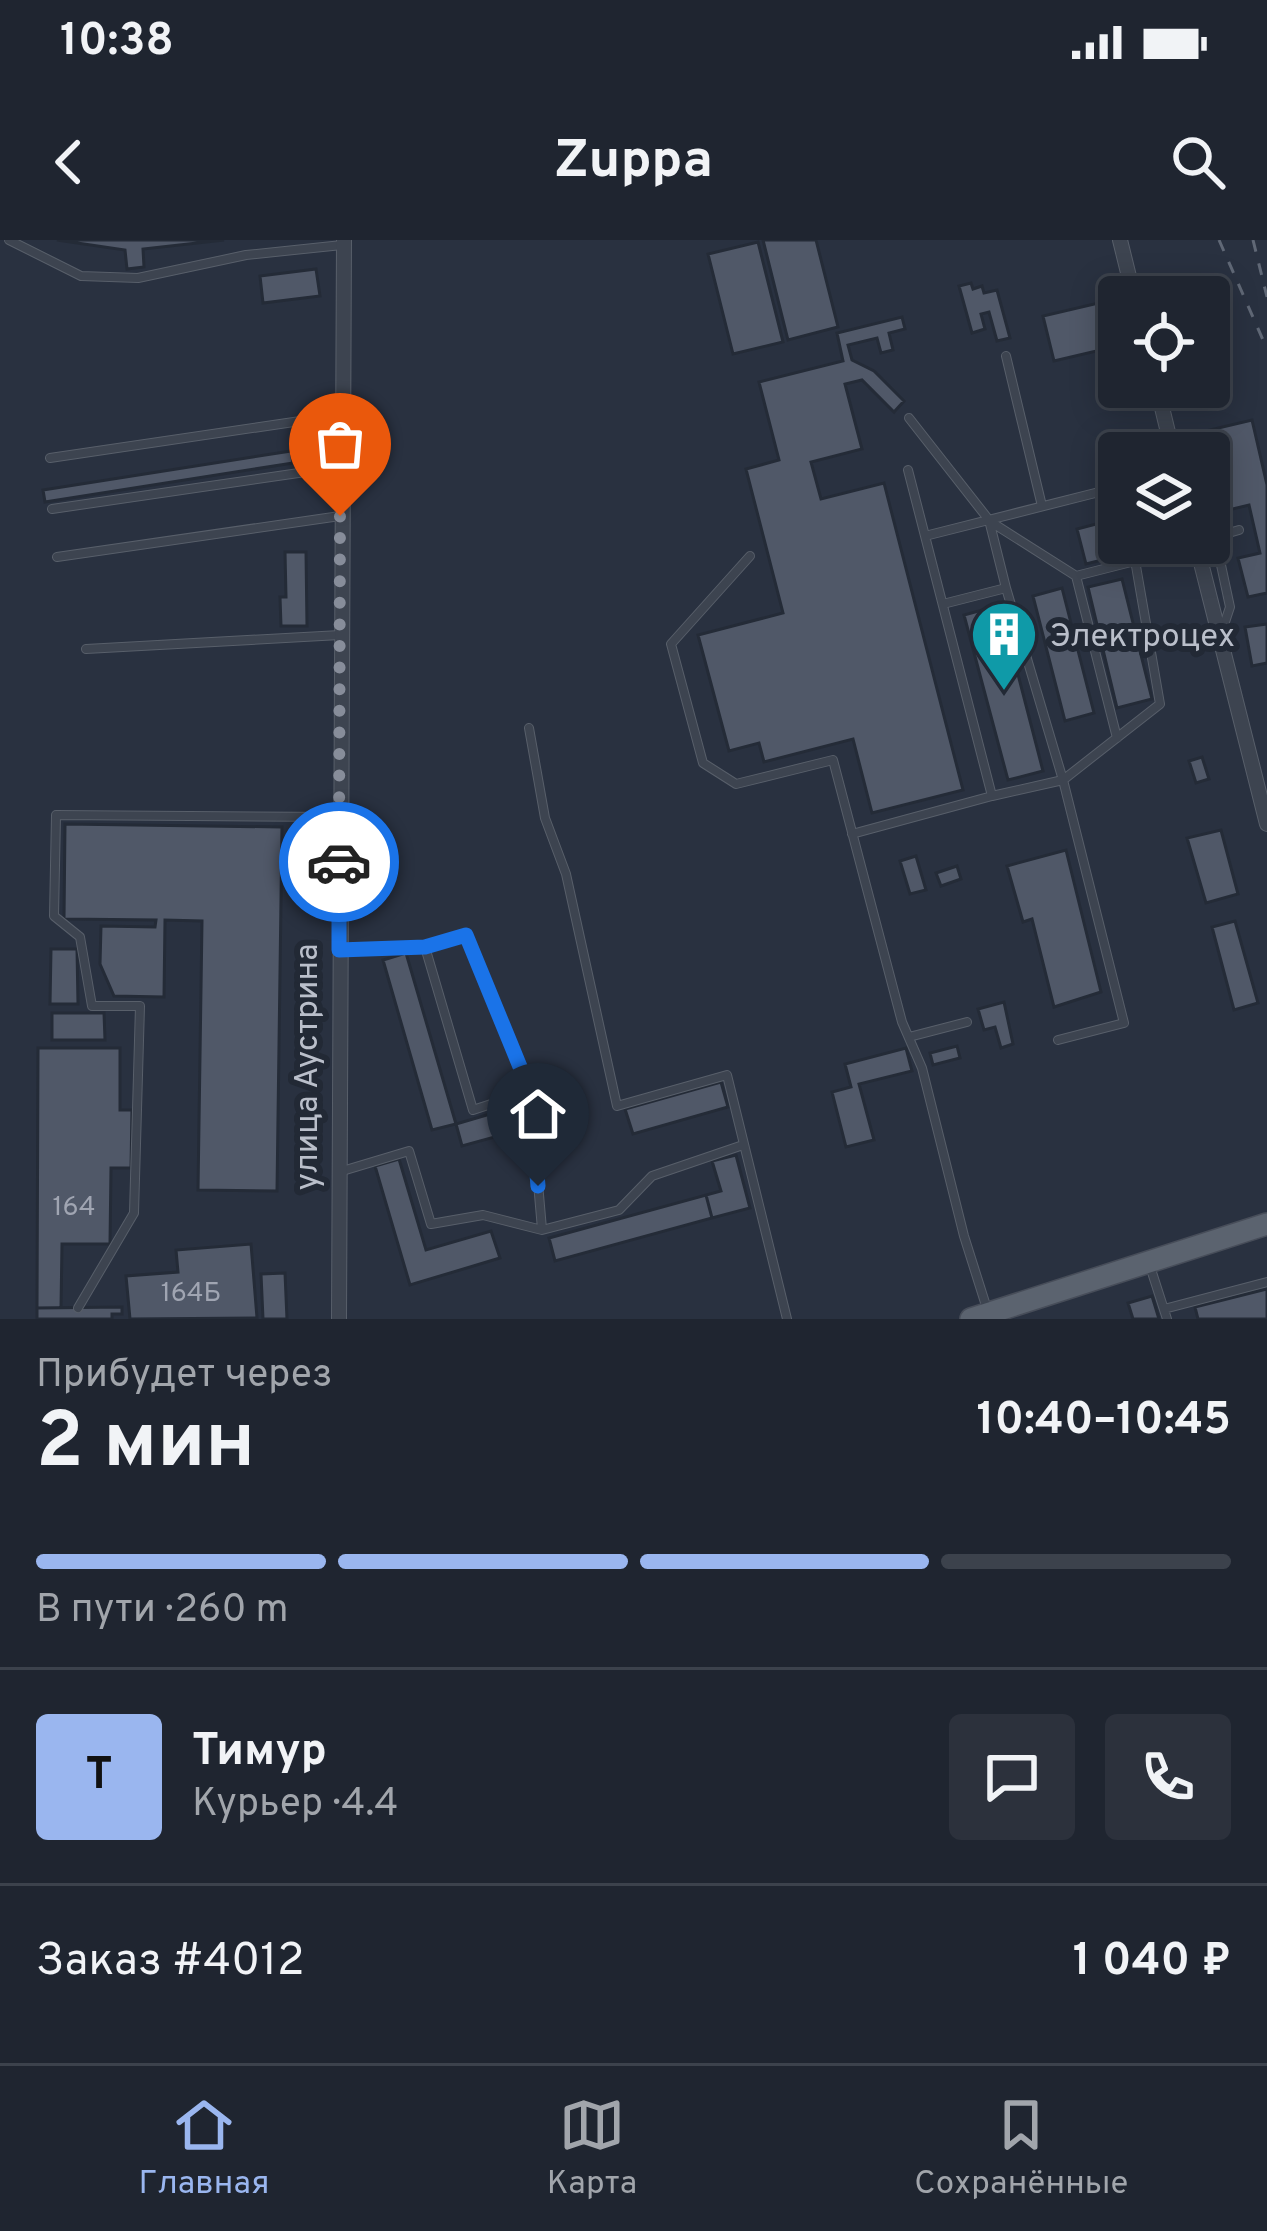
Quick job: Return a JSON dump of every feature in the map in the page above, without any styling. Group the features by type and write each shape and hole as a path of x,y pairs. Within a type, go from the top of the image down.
{"main road":[{"path":"983,1317 1267,1224"}],"street":[{"path":"1120,240 1129,276"},
{"name":"улица Аустрина","path":"339,1319 344,242"},
{"path":"1201,564 1267,824"}],"lane":[{"path":"9,240 81,276 138,278 246,255 344,242"},
{"path":"1006,356 1042,506"},
{"path":"50,458 341,415"},
{"path":"909,418 988,520 1076,576 1117,738"},
{"path":"52,508 340,467"},
{"path":"908,470 992,796"},
{"path":"926,536 1098,492"},
{"path":"57,557 340,516"},
{"path":"988,520 1063,780 1124,1023 1058,1040"},
{"path":"1220,638 1230,607 1215,536 1239,530"},
{"path":"750,556 671,644 703,763 736,784 833,760 909,1037 922,1068 983,1317"},
{"path":"1076,576 1123,564"},
{"path":"852,834 1063,780 1160,704 1136,564"},
{"path":"943,604 1006,588"},
{"path":"86,649 340,634"},
{"path":"529,728 545,818 566,874 617,1106 727,1075 787,1319"},
{"path":"78,1308 134,1213 140,1006 92,1006 80,937 54,916 56,815 339,817"},
{"path":"339,950 425,947 466,935 530,1091 542,1229"},
{"path":"425,947 473,1109 530,1091"},
{"path":"909,1037 967,1022"},
{"path":"338,1172 409,1151 430,1224 483,1215 542,1229 619,1210 652,1177 743,1144"},
{"path":"1149,1262 1166,1314 1267,1282"}],"building":[{"path":"57,240 224,240 143,249 144,267 127,269 125,250"},
{"path":"763,240 816,240 838,327 788,340"},
{"path":"758,242 783,342 733,354 708,254"},
{"path":"316,269 320,296 263,303 260,276"},
{"path":"971,283 973,289 982,286 984,293 997,290 1010,338 997,341 989,312 981,314 985,329 972,333 959,286"},
{"path":"1098,303 1098,351 1054,361 1043,316"},
{"path":"902,317 905,329 889,333 893,350 881,353 877,338 848,345 852,360 874,371 904,401 894,412 862,380 845,384 862,449 811,462 821,499 884,483 963,790 872,813 853,739 764,762 759,743 729,751 698,635 783,613 746,469 779,460 759,382 843,361 837,333"},
{"path":"1252,420 1267,485 1267,593 1248,597 1238,558 1260,553 1249,505 1230,510 1230,432 1201,432"},
{"path":"291,451 293,463 45,502 43,490"},
{"path":"1098,524 1098,561 1086,564 1077,529"},
{"path":"285,552 306,552 307,626 281,626"},
{"path":"1122,579 1152,699 1117,708 1088,587"},
{"path":"1062,588 1094,713 1065,721 1033,596"},
{"name":"Электроцех","path":"1000,605 1043,771 1008,780 964,615"},
{"path":"1267,624 1267,663 1252,666 1245,627"},
{"path":"1202,757 1209,779 1196,783 1189,761"},
{"path":"65,824 282,827 277,1191 198,1190 202,921 165,920 164,997 114,996 100,964 101,926 155,927 156,920 64,919"},
{"path":"1221,830 1238,894 1206,903 1187,838"},
{"path":"1066,850 1101,992 1054,1007 1032,919 1023,922 1007,866"},
{"path":"916,856 926,890 910,894 900,861"},
{"path":"957,866 961,879 941,886 936,873"},
{"path":"1235,921 1258,1003 1234,1010 1212,927"},
{"path":"51,949 77,949 78,1004 50,1004"},
{"path":"406,953 456,1124 432,1130 383,960"},
{"path":"1004,1002 1013,1044 1001,1048 995,1027 984,1030 978,1009"},
{"path":"52,1013 104,1013 105,1040 52,1040"},
{"path":"957,1046 960,1058 933,1065 930,1053"},
{"path":"38,1048 120,1048 120,1110 132,1110 131,1168 111,1168 110,1244 62,1244 61,1308 37,1308"},
{"path":"906,1048 912,1071 859,1084 874,1140 846,1147 832,1092 851,1087 845,1064"},
{"path":"721,1082 728,1107 633,1134 625,1109"},
{"path":"514,1107 520,1130 462,1146 456,1124"},
{"path":"736,1155 750,1208 712,1218 706,1195 721,1191 712,1161"},
{"path":"399,1159 426,1250 491,1231 500,1258 410,1285 375,1166"},
{"path":"706,1195 712,1218 555,1261 549,1238"},
{"path":"251,1244 257,1318 130,1319 126,1276 178,1272 176,1250"},
{"path":"285,1273 287,1319 263,1319 261,1274"},
{"path":"1267,1289 1267,1319 1198,1319 1195,1307"},
{"path":"1152,1296 1159,1319 1133,1319 1128,1303"},
{"path":"122,1307 122,1314 112,1314 112,1319 37,1319 37,1308"}],"railway":[{"path":"1219,240 1267,349"},
{"path":"1253,240 1267,297"}],"way so far":[{"path":"339,862 340,516"}],"place":[{"name":"Электроцех","path":"1004,693"}],"route":[{"path":"339,862 339,950 425,947 466,935 530,1091 538,1186"}]}
